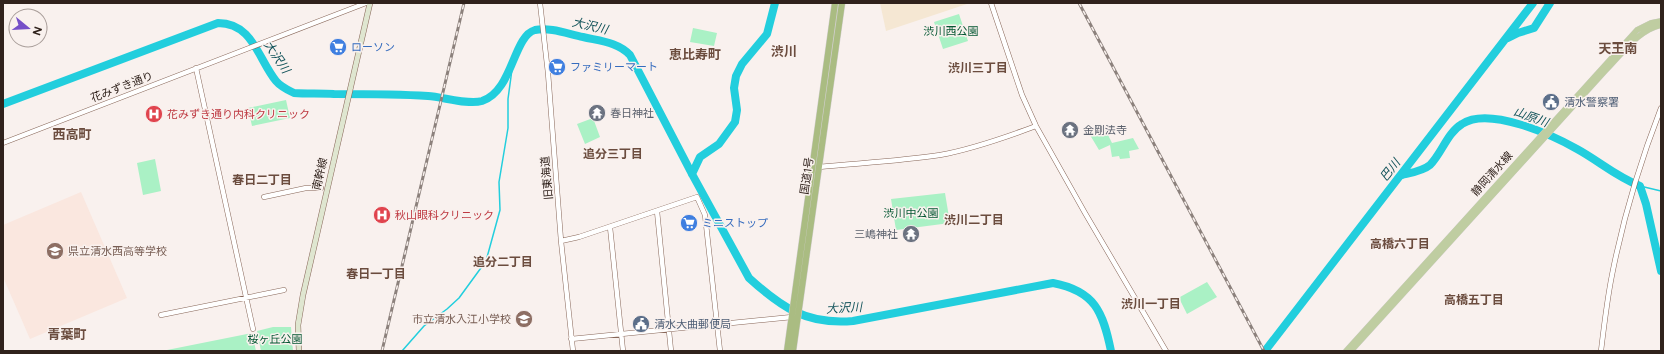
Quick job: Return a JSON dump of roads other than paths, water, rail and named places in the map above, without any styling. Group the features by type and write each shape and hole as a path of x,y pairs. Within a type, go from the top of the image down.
{"highway":[{"name":"国道1号","path":"793,351 794,313 835,3"},
{"name":"国道1号","path":"787,351 819,167 842,3"}],"main road":[{"name":"南幹線","path":"299,351 298,325 303,295 370,3"},
{"name":"静岡清水線","path":"1346,351 1637,30 1651,23 1661,21"},
{"name":"静岡清水線","path":"1351,351 1606,70 1639,36 1654,26 1661,25"}],"street":[{"name":"花みずき通り","path":"3,143 366,3"},
{"name":"旧東海道","path":"540,3 561,241 573,351"},
{"path":"991,3 1022,95 1036,126 1070,188 1166,351"},
{"path":"196,68 245,298 253,329"},
{"path":"1601,351 1612,275 1634,188 1648,141 1661,108"},
{"path":"819,167 939,155 972,148 1002,139 1036,126"},
{"path":"264,197 306,188 321,188"},
{"path":"561,241 610,227 697,197 705,213 720,351"},
{"path":"657,211 671,351"},
{"path":"610,227 623,351"},
{"path":"161,316 284,290"},
{"path":"571,339 717,324 794,313"}],"waterway":[{"path":"692,174 700,157 719,144 735,122 737,110 734,88 736,76 742,64 767,34 775,3"},
{"name":"山原川","path":"1265,351 1533,3"},
{"path":"1508,38 1534,28 1550,3"},
{"name":"大沢川","path":"3,104 218,23 230,25 239,29 247,36 276,81 282,87 294,93 416,95 476,102 482,101 492,95 500,87 507,76 522,42 528,34 535,30 541,29 559,31 620,47 630,55 692,174 749,278 784,306 809,317 822,320 837,322 853,321 1053,283 1079,292 1095,305 1104,325 1111,351"},
{"path":"402,351 424,326 459,298 486,261 500,210 499,182 508,128 508,99 513,62"},
{"name":"山原川","path":"1402,175 1420,170 1430,165 1452,133 1462,124 1474,119 1488,118 1504,120 1537,130 1577,149 1623,178 1640,186 1646,204 1661,271"},
{"name":"山原川","path":"1640,186 1661,191"}],"railway":[{"path":"382,351 464,3"},
{"path":"1079,3 1264,351"}],"place":[{"name":"ローソン","path":"338,47"},
{"name":"ファミリーマート","path":"557,67"},
{"name":"清水警察署","path":"1551,102"},
{"name":"春日神社","path":"597,113"},
{"name":"花みずき通り内科クリニック","path":"154,114"},
{"name":"金剛法寺","path":"1070,130"},
{"name":"秋山眼科クリニック","path":"382,215"},
{"name":"ミニストップ","path":"689,223"},
{"name":"三嶋神社","path":"911,234"},
{"name":"県立清水西高等学校","path":"55,251"},
{"name":"市立清水入江小学校","path":"524,319"},
{"name":"清水大曲郵便局","path":"641,324"}],"district":[{"name":"天王南","path":"1618,48"},
{"name":"渋川","path":"784,51"},
{"name":"恵比寿町","path":"695,54"},
{"name":"渋川三丁目","path":"978,68"},
{"name":"西高町","path":"72,134"},
{"name":"追分三丁目","path":"613,154"},
{"name":"春日二丁目","path":"262,180"},
{"name":"渋川二丁目","path":"974,220"},
{"name":"高橋六丁目","path":"1400,244"},
{"name":"追分二丁目","path":"503,262"},
{"name":"春日一丁目","path":"376,274"},
{"name":"高橋五丁目","path":"1474,300"},
{"name":"渋川一丁目","path":"1151,304"},
{"name":"青葉町","path":"67,334"}],"park label":[{"name":"渋川西公園","path":"951,31"},
{"name":"渋川中公園","path":"911,213"},
{"name":"桜ヶ丘公園","path":"275,339"}],"water label":[{"name":"巴川","path":"1390,170"}]}
